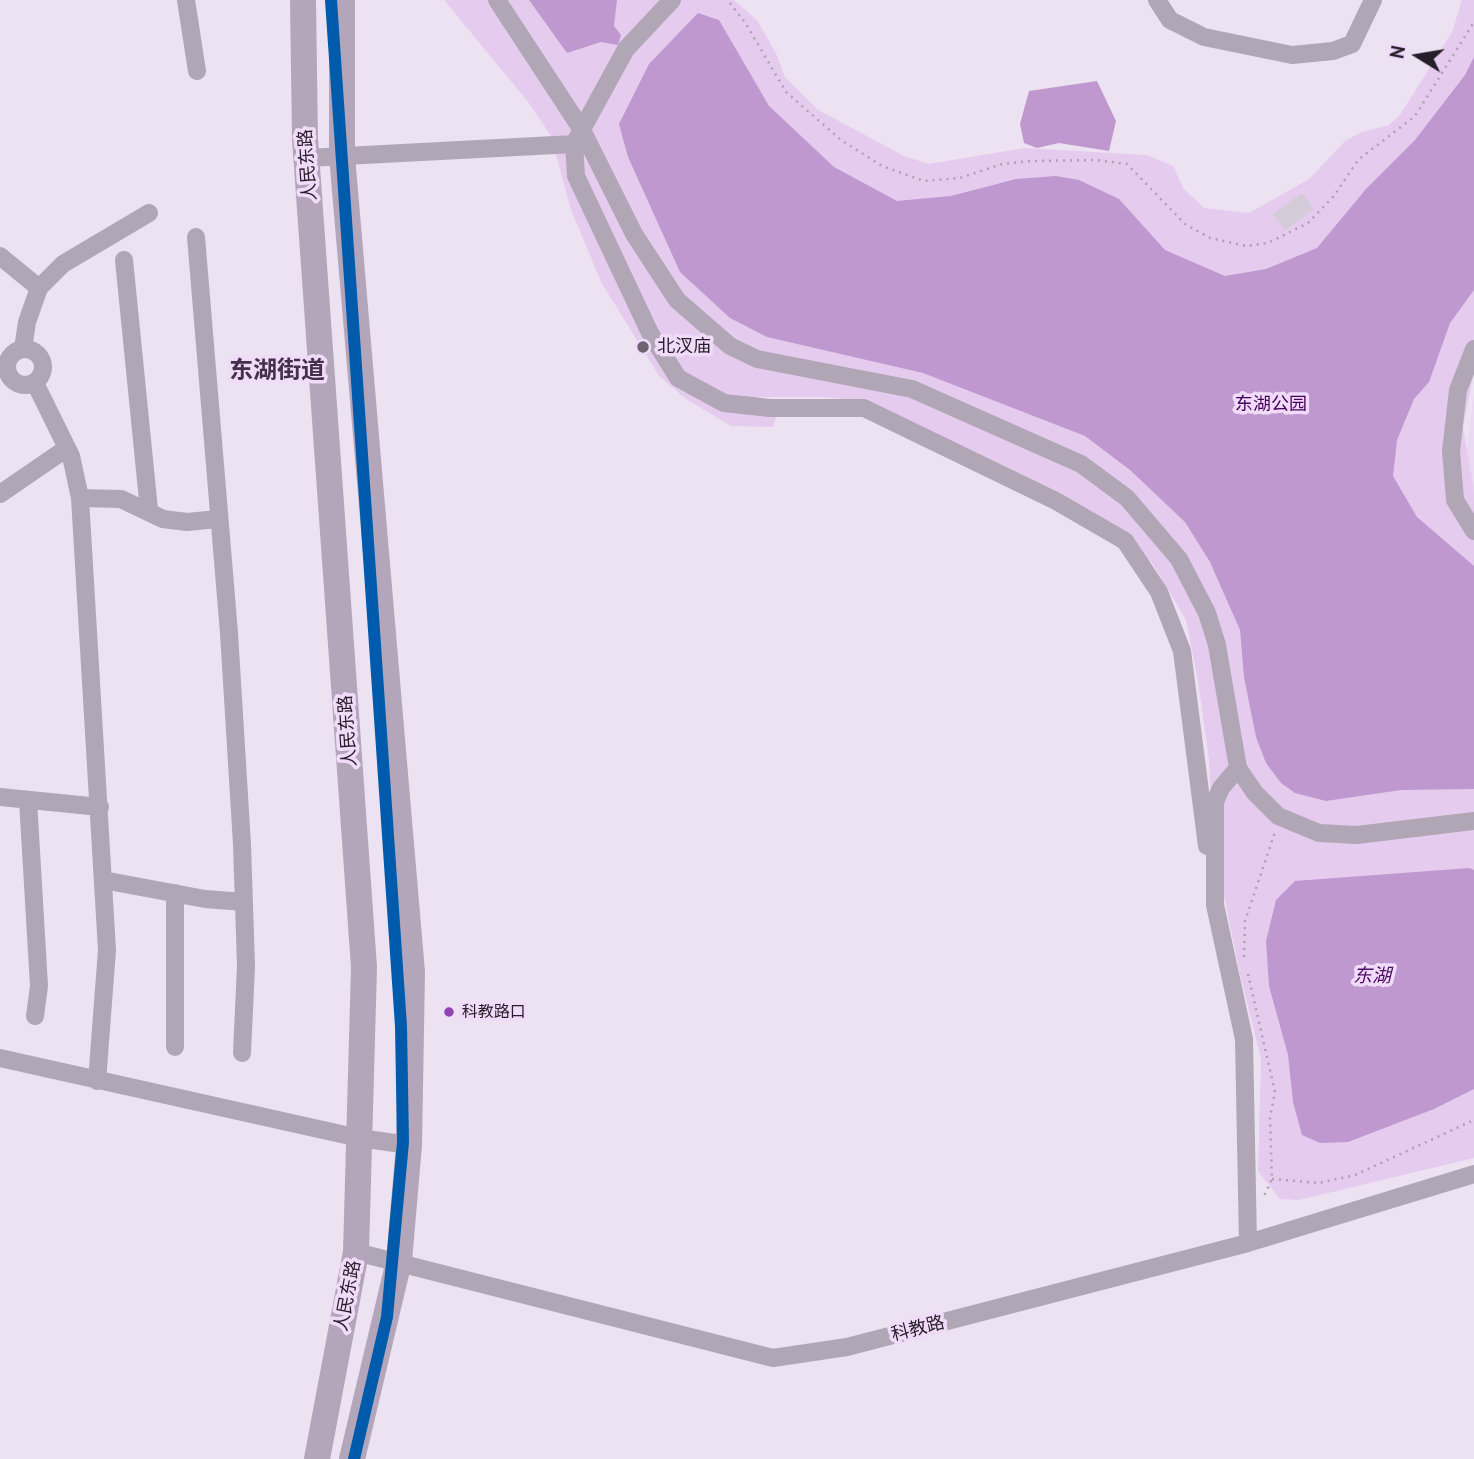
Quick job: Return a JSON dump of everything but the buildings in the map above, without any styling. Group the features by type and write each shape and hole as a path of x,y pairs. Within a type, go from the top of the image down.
{"main road":[{"name":"人民东路","path":"303,0 307,158 365,967 356,1252 317,1459"},
{"name":"人民东路","path":"342,0 342,156 412,972 409,1145 399,1261 352,1459"}],"street":[{"path":"186,0 197,71"},
{"path":"497,0 634,234 677,300 730,346 757,359 912,389 1081,464 1127,498 1179,559 1207,613 1216,645 1238,768 1255,793 1278,816 1320,833 1344,834 1474,821"},
{"path":"673,0 626,49 578,137 576,176 650,333 678,377 724,403 770,408 864,408 1056,501 1125,541 1158,592 1182,651 1215,905 1244,1039 1248,1243"},
{"path":"1157,0 1170,20 1204,37 1292,55 1333,51 1352,44 1373,0"},
{"path":"307,158 578,137"},
{"path":"11,350 30,349 41,358 43,372 35,383 28,386 14,382 7,370 11,350 27,322 40,288 63,264 149,213"},
{"path":"196,237 229,634 246,965 242,1053"},
{"path":"0,256 40,288"},
{"path":"124,260 149,510"},
{"path":"1474,349 1458,390 1451,451 1455,500 1474,531"},
{"path":"35,383 67,448 80,498 107,950 97,1081"},
{"path":"0,494 67,448"},
{"path":"80,498 121,499 149,510 163,519 187,522 218,519"},
{"path":"1215,905 1215,802 1238,768"},
{"path":"0,797 100,807"},
{"path":"28,800 38,986 35,1016"},
{"path":"103,880 244,902"},
{"path":"175,893 175,1047"},
{"path":"0,1058 359,1138 409,1145"},
{"name":"科教路","path":"356,1252 773,1357 847,1347 1248,1243 1474,1174"}],"path":[{"path":"730,4 746,24 786,92 831,132 882,166 924,181 960,178 1002,164 1031,161 1096,160 1127,164 1185,223 1210,238 1246,246 1268,243 1308,223 1334,196 1358,160 1415,116 1474,22"},
{"path":"1244,958 1245,921 1272,845 1278,816"},
{"path":"1247,971 1275,1092 1270,1129 1272,1179 1261,1202"},
{"path":"1272,1179 1319,1183 1355,1175 1474,1120"}],"shaded area":[{"path":"1474,390 1474,496 1467,452"}],"green space":[{"name":"东湖公园","path":"444,0 734,0 757,20 776,53 785,77 817,109 904,156 929,164 1025,148 1147,155 1173,166 1184,189 1204,208 1249,213 1309,179 1345,141 1362,132 1389,125 1400,115 1452,32 1462,0 1474,0 1474,372 1463,427 1474,491 1474,1158 1299,1200 1280,1199 1258,1171 1261,1059 1240,975 1212,835 1209,760 1186,620 1154,566 1121,529 868,402 824,397 758,397 777,415 773,427 731,426 686,399 659,376 601,282 570,207 551,136 529,103"}],"water":[{"path":"529,0 617,0 614,26 621,35 618,45 601,42 567,53"},
{"path":"698,13 719,20 769,106 834,167 897,201 951,196 1016,179 1056,176 1079,180 1119,199 1165,250 1225,276 1266,269 1317,248 1366,189 1415,140 1465,75 1474,57 1474,290 1450,323 1429,382 1414,399 1397,440 1393,476 1417,517 1474,566 1474,789 1401,790 1326,801 1295,793 1281,783 1266,763 1256,737 1244,677 1240,630 1210,562 1185,522 1130,470 1085,436 923,373 767,337 730,318 680,272 628,157 619,124 649,64"},
{"path":"1097,81 1116,121 1109,151 1059,143 1037,148 1024,143 1020,124 1029,91"},
{"name":"东湖","path":"1469,868 1474,870 1474,1089 1434,1109 1348,1142 1320,1143 1302,1135 1293,1102 1288,1055 1269,986 1266,941 1276,900 1295,881"}],"transit line":[{"path":"331,0 401,1026 403,1142 387,1317 354,1459"}],"place":[{"name":"北汊庙","path":"643,347"},
{"name":"科教路口","path":"449,1012"}],"district":[{"name":"东湖街道","path":"277,371"}]}
